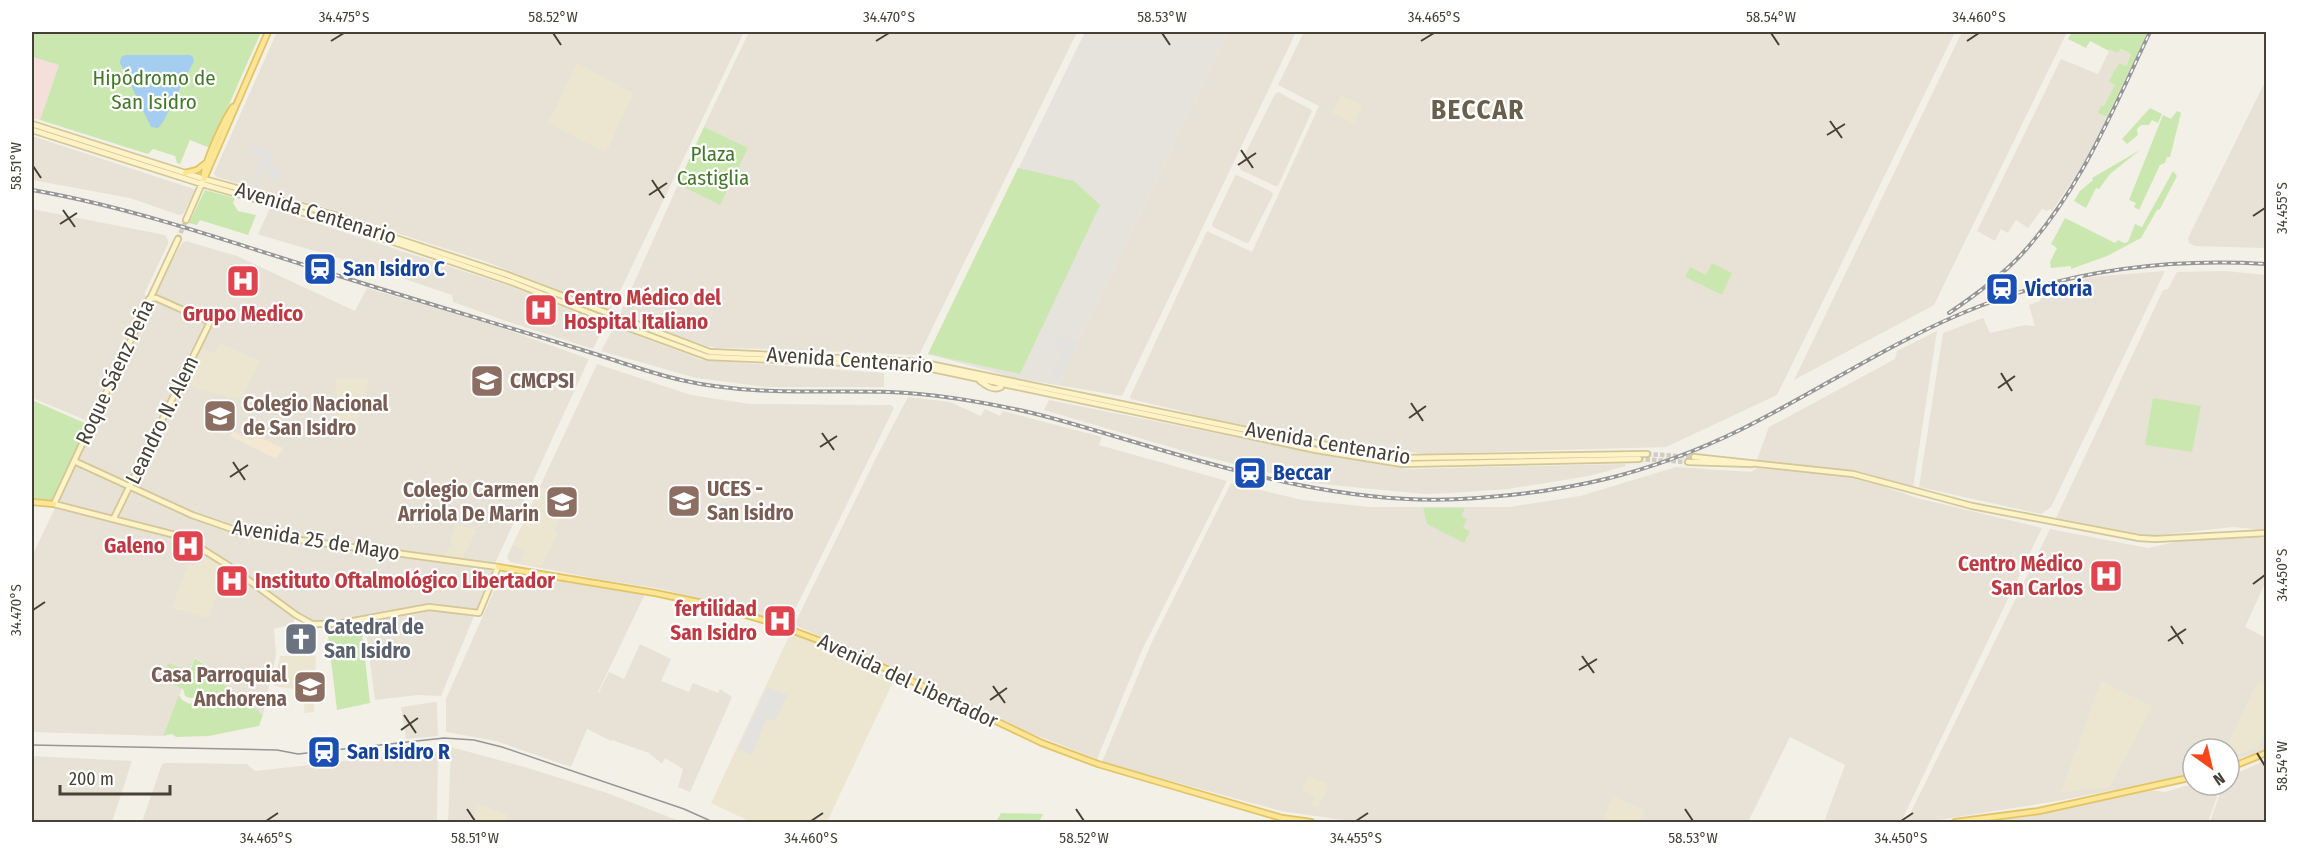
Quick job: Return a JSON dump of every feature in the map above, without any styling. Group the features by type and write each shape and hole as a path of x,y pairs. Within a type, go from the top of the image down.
{"main road":[{"path":"186,220 268,32"},
{"path":"203,182 203,174 209,158 229,112 235,105"},
{"path":"32,124 185,173 203,182"},
{"path":"32,130 203,182"},
{"path":"185,173 200,168 209,158"},
{"name":"Avenida Centenario","path":"203,182 332,221 475,269 708,357 918,366 978,379 986,386 998,389 1002,382"},
{"name":"Avenida Centenario","path":"203,182 337,216 386,235 505,274 710,352 920,362 1323,452 1402,464 1639,459"},
{"name":"Roque Sáenz Peña","path":"54,504 177,239"},
{"path":"147,301 156,298 156,284"},
{"name":"Leandro N. Alem","path":"114,518 210,322 156,298"},
{"name":"Avenida Centenario","path":"1002,382 1401,458 1647,454"},
{"path":"1694,457 1864,476 1972,506 2147,539 2266,533"},
{"name":"Avenida 25 de Mayo","path":"74,461 192,515 241,532 498,567"},
{"path":"1688,462 1753,464"},
{"path":"32,502 54,504 183,537 312,624 337,624 429,608 479,613 498,567"},
{"name":"Avenida del Libertador","path":"498,567 659,594 712,605 770,622 855,654 1024,735 1094,762 1282,818 1311,822"},
{"path":"2241,763 2266,753"},
{"path":"1955,822 2039,812 2181,780"}],"shaded area":[{"path":"277,32 744,32 611,310 484,261 384,229 341,212 216,177 214,173"},
{"path":"749,32 1077,32 920,353 915,355 717,348 620,314"},
{"path":"1085,32 1229,32 1057,385 1019,379 928,354"},
{"path":"1229,32 1296,32 1122,396 1057,385"},
{"path":"1304,32 1955,32 1777,395 1666,447 1425,454 1324,440 1218,420 1130,397 1207,231 1252,252 1319,106 1278,85"},
{"path":"1962,32 2067,32 1934,305 1794,380"},
{"path":"2110,49 2120,49 2131,54 2126,66 2119,63 2110,81 2116,84 2104,107 2104,116 2107,117 2088,157 2052,211 2042,209 2028,228 2016,220 2008,233 2001,229 1995,241 1977,231 2061,59 2098,74"},
{"path":"32,57 59,65 40,120 32,118"},
{"path":"577,63 633,93 606,153 548,123"},
{"path":"2266,80 2266,248 2195,246 2189,243 2188,238"},
{"path":"1278,92 1312,111 1278,186 1275,186 1241,170 1239,166"},
{"path":"1341,95 1362,106 1354,124 1332,113"},
{"path":"32,136 195,191 183,214 179,215 130,198 32,180"},
{"path":"254,144 274,154 272,165 283,171 277,182 268,179 271,171 263,168 257,188 251,187 260,157 249,153"},
{"path":"1237,175 1272,192 1273,195 1249,242 1246,243 1213,227 1212,224"},
{"path":"270,208 509,286 605,324 593,349 509,322 453,302 452,295 366,266 260,235 258,234"},
{"path":"32,209 165,235 168,240 145,292 145,299 88,421 32,398"},
{"path":"186,241 237,256 355,311 367,288 499,327 589,359 497,559 476,611 431,606 338,623 313,622 296,613 186,535 62,503 60,500 150,301 182,243"},
{"path":"2164,271 2051,507 2041,514 1919,487 1943,333 1983,318 1990,333 2025,325 2035,326 2029,305 2040,301 2041,296 2050,289 2090,277"},
{"path":"2225,271 2266,275 2266,530 2233,527 2150,536 2056,518 2163,290 2168,289 2177,272"},
{"path":"614,327 702,360 884,373 884,387 765,387 696,378 601,351"},
{"path":"1937,331 1913,488 1862,472 1756,462 1769,427 1895,359 1897,351"},
{"path":"1060,335 1077,342 1059,380 1052,377 1063,351 1054,346"},
{"path":"220,343 260,361 240,400 197,389 185,382 202,348 215,353"},
{"path":"597,364 691,395 750,404 891,405 894,408 790,620 786,623 662,589 510,562 507,557"},
{"path":"336,378 369,378 356,427 331,428 331,416 337,415"},
{"path":"908,397 950,402 981,416 985,409 1000,416 1003,411 1102,437 1099,445 1227,481 1142,650 1097,759 1023,730 853,650 794,625"},
{"name":"Colegio Nacional de San Isidro","path":"212,399 238,408 226,435 202,427"},
{"path":"1049,400 1324,455 1407,469 1625,464 1626,466 1589,476 1508,489 1450,493 1423,494 1312,483 1194,454 1044,410"},
{"path":"233,431 252,441 255,435 283,448 276,459 230,436"},
{"path":"1676,467 1751,472 1757,468 1857,477 1917,498 2042,528 1901,822 1824,822 1845,765 1790,737 1748,822 1357,822 1281,811 1102,762 1151,644 1231,483 1302,500 1370,507 1509,507 1580,496"},
{"path":"541,486 569,499 554,530 558,533 541,566 520,563 525,551 513,545"},
{"path":"55,508 186,540 294,615 294,624 274,629 276,655 263,715 231,692 217,677 219,674 195,657 163,736 32,732 32,556"},
{"path":"456,524 477,530 462,558 446,556 449,548 452,548 454,544 449,543"},
{"path":"2050,529 2148,548 2180,541 2241,535 2266,538 2266,581 2245,627 2266,638 2266,749 2241,758 2241,737 2181,737 2181,777 2177,778 2057,801 1926,822 1906,822"},
{"path":"200,554 225,569 208,618 171,608 189,563 195,566"},
{"path":"502,573 643,593 644,596 598,692 602,694 599,692 609,672 624,679 640,644 671,659 661,681 689,692 693,683 718,693 720,689 732,697 690,792 678,787 683,769 665,758 662,764 649,753 611,741 587,729 571,767 496,741 446,732 446,699"},
{"path":"429,610 474,616 441,696 418,695 375,700 365,623"},
{"path":"791,632 894,680 827,822 751,822 711,803"},
{"path":"280,656 316,656 314,712 304,713 305,691 274,686"},
{"path":"2101,681 2152,706 2110,787 2061,792"},
{"path":"2258,681 2266,686 2266,729 2258,747 2241,753 2241,737 2231,737"},
{"path":"767,687 787,695 775,721 767,718 752,755 738,749"},
{"path":"437,703 438,736 406,739 401,707"},
{"path":"451,747 607,793 682,822 448,822"},
{"path":"434,751 438,754 437,822 142,822 162,764 166,763 247,764 255,771"},
{"path":"32,756 132,761 112,822 32,822"},
{"path":"2266,760 2266,822 2210,822 2219,797 2241,797 2241,771"},
{"path":"1309,776 1329,785 1318,808 1311,805 1315,796 1302,790"},
{"path":"2181,787 2181,797 2217,797 2208,822 1976,822 2034,815 2151,790 2165,792"},
{"path":"1613,796 1645,810 1639,822 1602,822"},
{"path":"478,804 508,815 505,822 471,822"}],"green space":[{"name":"Hipódromo de San Isidro","path":"32,32 261,32 210,148 190,140 180,164 177,163 175,156 153,149 148,154 40,120 59,65 32,57"},
{"path":"2072,32 2148,32 2107,117 2098,113 2115,85 2109,81 2119,63 2126,66 2131,54 2121,49 2117,53 2110,49 2109,51 2090,41 2086,48 2068,39"},
{"path":"2150,108 2162,114 2158,123 2152,120 2149,125 2141,125 2137,129 2138,135 2127,144 2122,139"},
{"path":"2177,111 2181,113 2170,157 2167,157 2165,163 2160,165 2139,210 2134,207 2136,203 2129,200 2163,115 2171,119"},
{"name":"Plaza Castiglia","path":"704,127 748,148 720,205 678,184"},
{"path":"2140,150 2110,174 2099,189 2096,188 2086,208 2074,201 2080,191 2093,180 2092,178"},
{"path":"1018,168 1074,181 1100,205 1020,374 928,354"},
{"path":"2173,171 2177,176 2160,209 2157,210 2141,238 2107,256 2071,269 2071,266 2051,268 2050,262 2057,248 2051,244 2065,218 2115,243 2118,240 2128,242 2135,224 2142,227"},
{"path":"205,190 235,198 233,203 238,211 256,215 248,235 200,220 197,225 189,223"},
{"path":"1712,263 1732,273 1722,295 1685,277 1690,267 1706,275"},
{"path":"2153,398 2201,406 2192,452 2145,445"},
{"path":"32,400 87,424 52,502 32,500"},
{"path":"1423,508 1465,508 1461,516 1467,519 1463,528 1470,531 1464,543 1427,524"},
{"path":"361,623 370,703 337,710 327,627"},
{"path":"195,658 217,673 214,676 217,679 263,715 259,726 209,736 176,737 172,734 163,736 179,695 182,700 190,704 195,702 196,698 185,696 183,689 162,680 168,663 190,671"},
{"path":"1001,813 1043,814 1039,822 996,822"}],"water":[{"path":"126,55 190,55 193,57 194,61 158,128 151,127 120,63 121,57"}],"tunnel":[{"path":"178,239 186,220"},
{"path":"1647,454 1694,457"},
{"path":"1639,459 1688,462"}],"tram line":[{"path":"32,745 277,750 298,754 444,738 474,740 502,747 684,809 713,822"}],"railway":[{"path":"1949,313 2012,264 2060,205 2094,149 2150,32"},
{"path":"32,190 100,204 168,222 681,380 759,390 890,392 960,399 1042,416 1219,466 1299,485 1380,497 1421,500 1536,492 1606,479 1639,470 1707,445 1742,429 1889,348 1949,319 1980,306 2050,283 2121,269 2157,265 2266,264"}],"place":[{"name":"San Isidro C","path":"320,269"},
{"name":"Grupo Medico","path":"243,281"},
{"name":"Victoria","path":"2002,289"},
{"name":"Centro Médico del Hospital Italiano","path":"541,310"},
{"name":"CMCPSI","path":"487,381"},
{"name":"Colegio Nacional de San Isidro","path":"220,416"},
{"name":"Beccar","path":"1250,473"},
{"name":"UCES - San Isidro","path":"684,501"},
{"name":"Colegio Carmen Arriola De Marin","path":"562,502"},
{"name":"Galeno","path":"188,546"},
{"name":"Centro Médico San Carlos","path":"2106,576"},
{"name":"Instituto Oftalmológico Libertador","path":"232,581"},
{"name":"fertilidad San Isidro","path":"780,621"},
{"name":"Catedral de San Isidro","path":"301,639"},
{"name":"Casa Parroquial Anchorena","path":"310,687"},
{"name":"San Isidro R","path":"324,752"}],"district":[{"name":"BECCAR","path":"1478,110"}]}
